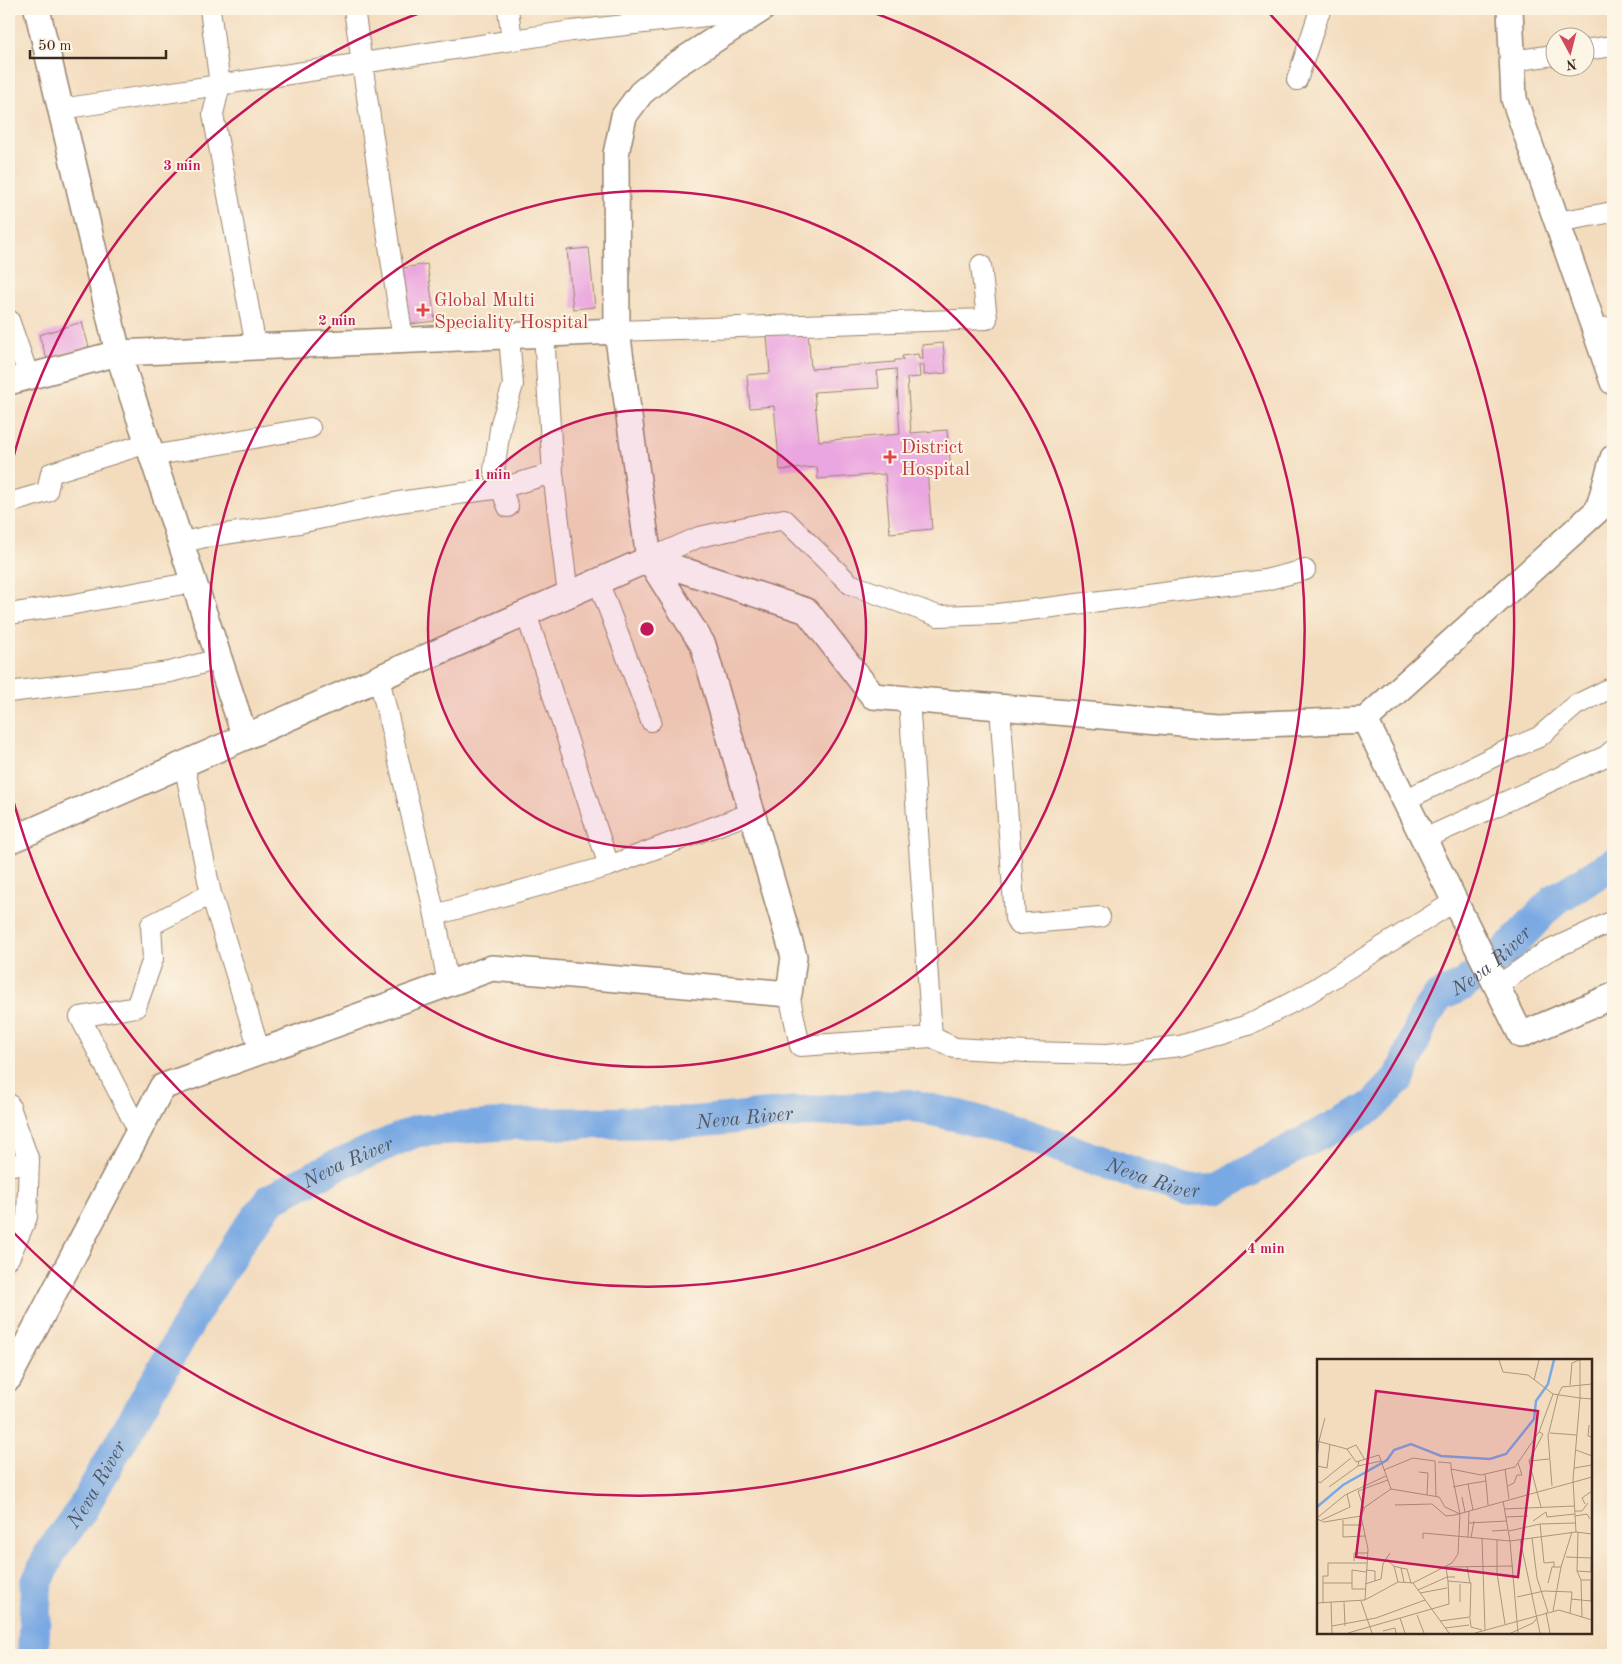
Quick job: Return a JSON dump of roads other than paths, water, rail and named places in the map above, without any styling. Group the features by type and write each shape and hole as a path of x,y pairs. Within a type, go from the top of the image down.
{"street":[{"path":"37,9 118,354 245,737"},
{"path":"210,9 220,85 213,114 256,347"},
{"path":"354,9 402,340"},
{"path":"508,9 512,40"},
{"path":"1510,9 1514,99 1557,222 1604,328 1613,382"},
{"path":"61,109 572,31 726,11 761,10"},
{"path":"761,10 674,66 641,93 624,116 616,154 617,331 649,559 702,645 794,957 789,994 800,1046 932,1037 956,1048 1027,1052 1108,1054 1180,1046 1248,1025 1296,1000 1455,901"},
{"path":"1297,80 1318,10"},
{"path":"1594,49 1613,46"},
{"path":"1512,61 1544,56"},
{"path":"1557,222 1613,212"},
{"path":"9,320 19,380 118,354 617,331 987,319 982,265"},
{"path":"544,334 553,473 568,595"},
{"path":"504,498 494,470 501,423 513,385 509,336"},
{"path":"9,503 47,492 51,473 150,450 310,428"},
{"path":"649,559 807,611 873,696 1216,726 1365,720 1598,510 1609,496 1613,458"},
{"path":"180,543 205,537 299,523 399,502 504,498 553,473"},
{"path":"9,813 14,839 699,537 784,519 850,584 938,616 998,614 1265,580 1305,570"},
{"path":"598,581 651,721"},
{"path":"9,614 194,582"},
{"path":"526,613 609,866"},
{"path":"9,692 170,672 219,659"},
{"path":"379,678 435,916 448,984"},
{"path":"1405,800 1501,753 1539,737 1576,705 1613,687"},
{"path":"909,699 932,1037"},
{"path":"1000,707 1015,918 1018,924 1100,917"},
{"path":"1365,720 1521,1035 1613,996"},
{"path":"1424,840 1606,756 1613,750"},
{"path":"184,764 211,894 260,1052"},
{"path":"435,916 609,866 751,813"},
{"path":"139,1132 80,1017 136,1007 154,959 151,925 211,894"},
{"path":"1497,986 1546,952 1613,921"},
{"path":"9,1378 162,1087 492,968 789,994"},
{"path":"9,1104 29,1161 27,1217 9,1258"},
{"path":"9,1166 29,1161"}],"waterway":[{"name":"Neva River","path":"33,1655 36,1585 51,1551 81,1511 194,1314 243,1236 271,1199 337,1165 417,1131 512,1124 694,1122 797,1112 909,1105 1021,1133 1183,1190 1216,1189 1373,1106 1400,1077 1424,1018 1439,996 1463,985 1505,952 1554,900 1613,864"}],"place":[{"name":"Global Multi Speciality Hospital","path":"423,310"},
{"name":"District Hospital","path":"890,457"}]}
